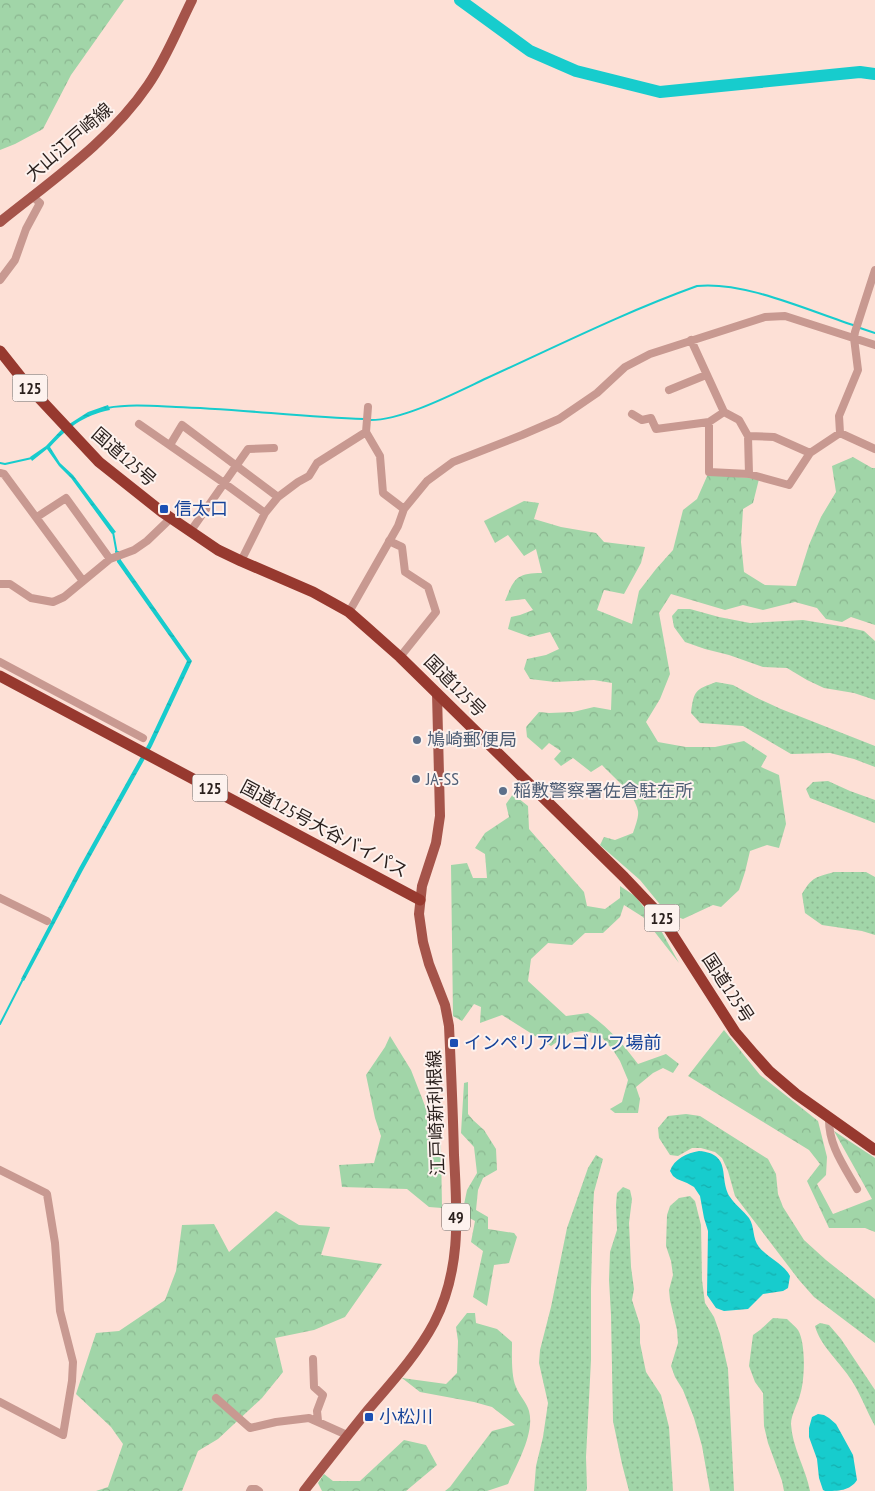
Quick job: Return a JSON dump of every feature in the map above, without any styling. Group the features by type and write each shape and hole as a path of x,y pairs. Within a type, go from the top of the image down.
{"highway":[{"name":"国道125号","path":"0,351 74,437 109,472 190,532 218,550 314,592 349,612 400,657 624,877 660,915 735,1032 769,1071 791,1090 875,1150"},
{"name":"国道125号大谷バイパス","path":"0,676 420,900"}],"main road":[{"name":"大山江戸崎線","path":"0,222 107,134 136,101 149,84 164,58 192,0"},
{"name":"江戸崎新利根線","path":"304,1491 347,1435 397,1376 426,1336 446,1295 454,1267 456,1211 448,1026 445,1005 429,964 423,942 419,914 422,886 436,843 440,816 436,693"}],"street":[{"path":"0,280 15,260 26,229 40,204 32,196"},
{"path":"840,433 840,416 858,370 855,335 875,270"},
{"path":"349,612 398,526 404,508 427,481 453,462 559,419 597,393 625,367 650,354 765,317 785,316 855,335 875,345"},
{"path":"690,340 724,412 739,420 748,436 749,474"},
{"path":"670,390 706,375"},
{"path":"368,406 366,432 380,456 383,493 404,508"},
{"path":"632,414 642,420 651,418 656,429 710,422 724,412"},
{"path":"710,422 709,472 749,474 789,485 810,454 840,433"},
{"path":"139,424 170,444 265,513"},
{"path":"170,444 182,425 278,497"},
{"path":"241,561 265,513 278,497 309,476 317,464 366,432"},
{"path":"840,433 875,449"},
{"path":"748,436 774,436 810,454"},
{"path":"190,532 248,449 274,448"},
{"path":"0,473 4,474 38,517 83,581"},
{"path":"38,517 66,498 110,559"},
{"path":"0,584 10,584 31,598 53,602 64,597 110,559 134,550 147,541 171,518"},
{"path":"389,541 402,547 405,572 428,587 436,612 400,657"},
{"path":"0,662 143,738"},
{"path":"0,898 47,921"},
{"path":"829,1117 828,1128 831,1141 838,1158 857,1189"},
{"path":"0,1170 47,1194 54,1236 60,1311 73,1362 64,1435 0,1402"},
{"path":"312,1359 314,1387 322,1395 317,1411 318,1421"},
{"path":"216,1398 250,1428 276,1422 309,1418 347,1435"},
{"path":"250,1491 251,1489 256,1489 259,1491"}],"green space":[{"path":"0,0 124,0 71,75 43,129 0,150"},
{"path":"853,457 875,468 875,625 851,617 842,622 826,619 817,608 795,602 763,610 743,605 725,610 671,594 659,613 670,674 660,699 646,722 658,742 686,747 715,747 744,741 767,756 761,767 779,775 786,824 779,848 767,845 750,851 739,890 721,907 713,905 683,919 667,913 640,880 600,845 604,837 615,840 633,833 638,811 633,798 602,765 591,772 573,758 561,766 554,759 561,751 549,743 542,750 527,737 526,727 539,712 573,712 594,707 611,710 612,683 594,680 555,682 530,679 524,669 527,659 546,655 559,649 550,632 530,637 508,629 511,617 533,610 525,599 505,601 517,579 527,574 542,573 536,549 524,556 508,535 495,543 484,521 524,501 539,503 534,519 561,527 596,533 604,542 645,547 641,563 624,594 604,590 597,610 632,624 639,591 673,550 683,510 697,499 708,474 759,479 753,503 743,509 741,542 744,572 765,585 796,586 809,545 821,517 836,492 832,466"},
{"path":"678,609 690,609 750,623 803,620 864,631 875,641 875,700 854,693 824,688 787,668 763,667 685,642 674,627 672,616"},
{"path":"716,682 733,685 781,709 875,746 875,767 830,753 791,754 743,726 700,723 691,713 693,700 700,689"},
{"path":"828,781 875,800 875,823 810,798 806,789 813,782"},
{"path":"513,794 528,806 529,829 584,892 587,906 605,909 620,898 620,886 635,896 658,925 679,963 643,917 624,905 620,917 603,933 585,933 572,945 548,943 531,959 528,981 566,1016 588,1013 615,1036 638,1064 666,1054 679,1064 673,1073 663,1068 653,1073 636,1087 640,1099 638,1113 615,1113 610,1109 622,1102 628,1080 620,1061 599,1034 582,1031 570,1033 551,1046 502,1015 480,1023 481,1007 474,1004 462,1021 453,1016 451,865 467,863 473,878 487,878 485,854 475,848 485,833 509,817 506,804"},
{"path":"834,872 866,872 875,877 875,935 862,931 822,925 805,913 802,894 806,888 815,879"},
{"path":"724,1030 760,1075 818,1121 827,1157 826,1175 817,1184 833,1214 872,1199 834,1131 875,1158 875,1232 865,1228 829,1228 807,1181 820,1164 809,1150 688,1076"},
{"path":"390,1036 411,1070 441,1147 442,1208 429,1207 407,1189 342,1187 339,1165 374,1163 381,1136 375,1118 366,1075 385,1047"},
{"path":"468,1082 468,1114 484,1130 496,1149 497,1170 483,1178 478,1190 476,1210 488,1217 488,1229 514,1233 517,1237 509,1263 494,1265 487,1306 473,1297 483,1251 471,1242 475,1221 462,1214 467,1190 477,1173 474,1147 461,1133 464,1083"},
{"path":"686,1114 700,1116 768,1159 776,1174 778,1194 783,1207 804,1240 875,1299 875,1343 814,1297 799,1280 735,1196 722,1158 715,1152 701,1148 692,1148 678,1156 670,1155 659,1138 658,1128 668,1116"},
{"path":"596,1155 603,1159 594,1192 593,1210 591,1360 586,1457 587,1489 586,1491 534,1491 536,1466 548,1403 539,1363 540,1350 567,1228 588,1168"},
{"path":"623,1187 630,1190 632,1199 629,1223 634,1289 632,1300 640,1325 640,1343 646,1372 661,1395 669,1427 673,1491 629,1491 613,1421 610,1252 617,1230 617,1193"},
{"path":"690,1196 695,1201 701,1225 702,1280 705,1303 714,1317 720,1334 728,1369 734,1491 710,1491 702,1446 694,1418 671,1366 678,1343 669,1290 673,1275 666,1246 667,1215 670,1206 679,1198"},
{"path":"276,1211 299,1225 330,1227 321,1255 382,1264 345,1317 314,1330 275,1338 283,1372 262,1398 218,1439 198,1451 182,1491 96,1491 108,1487 123,1444 111,1427 76,1394 96,1333 119,1331 165,1300 176,1271 182,1225 214,1224 229,1252"},
{"path":"467,1313 475,1313 476,1323 497,1329 512,1342 514,1382 527,1405 530,1429 508,1484 487,1491 445,1491 492,1431 515,1425 492,1407 420,1392 402,1378 446,1384 457,1373 458,1341 456,1327"},
{"path":"773,1318 787,1319 801,1336 804,1362 803,1380 791,1424 794,1441 810,1491 784,1491 764,1426 763,1393 755,1382 749,1366 753,1335"},
{"path":"820,1323 829,1325 841,1339 875,1390 875,1426 852,1381 821,1340 815,1326"},
{"path":"404,1440 426,1445 437,1465 406,1491 322,1491 318,1483 324,1474 333,1481 360,1481"}],"water":[{"path":"108,405 110,410 92,415 77,423 50,447 60,463 73,475 116,532 112,534 47,449 32,461 30,457 46,446 63,428 88,412"},
{"path":"115,551 119,551 121,560 192,661 152,746 24,981 21,979 79,868 148,744 187,661 117,562"},
{"path":"699,1151 710,1153 721,1162 730,1197 749,1218 757,1244 787,1271 790,1276 788,1288 783,1291 763,1294 748,1309 724,1311 716,1308 707,1295 708,1231 700,1196 694,1187 677,1179 670,1171 682,1157"},
{"path":"818,1414 824,1415 836,1424 853,1455 857,1480 854,1484 843,1490 823,1490 819,1478 817,1459 809,1437 812,1417"}],"waterway":[{"path":"460,0 530,51 576,71 660,92 860,72 875,74"},
{"path":"369,420 397,416 429,405 617,318 697,286 735,288 777,298 856,326"},
{"path":"860,328 875,333"},
{"path":"107,408 159,406 364,419"},
{"path":"0,463 5,464 32,458"},
{"path":"113,532 117,554"},
{"path":"0,1024 23,979"}],"place":[{"name":"信太口","path":"164,509"},
{"name":"鳩崎郵便局","path":"417,740"},
{"name":"JA-SS","path":"416,779"},
{"name":"稲敷警察署佐倉駐在所","path":"503,791"},
{"name":"インペリアルゴルフ場前","path":"454,1043"},
{"name":"小松川","path":"369,1417"}]}
